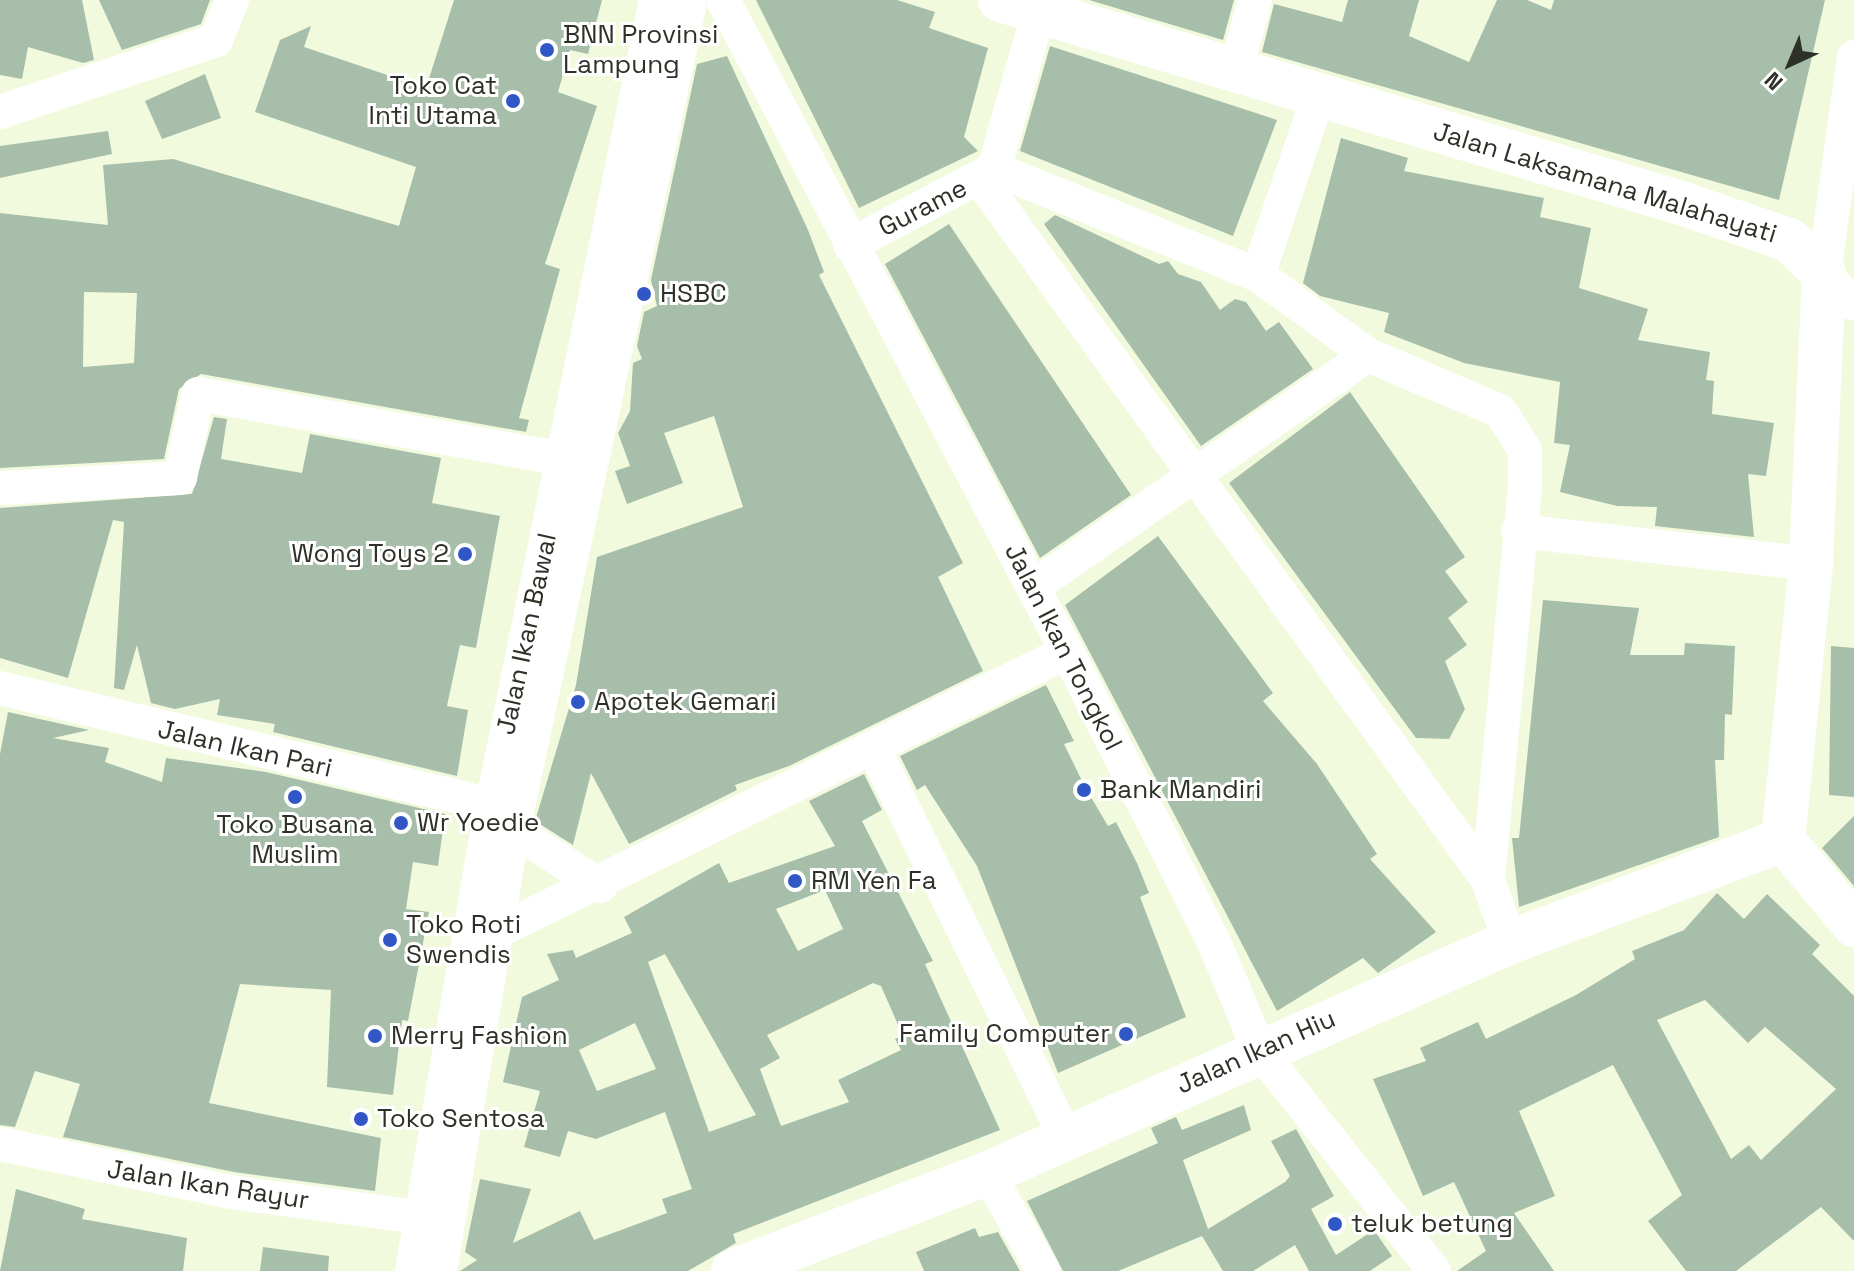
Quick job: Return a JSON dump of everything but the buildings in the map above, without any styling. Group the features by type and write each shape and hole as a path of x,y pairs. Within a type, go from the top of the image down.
{"main road":[{"name":"Jalan Laksamana Malahayati","path":"1027,4 1318,97 1789,240 1839,289"},
{"path":"1839,289 1783,840 1854,925"},
{"name":"Jalan Ikan Hiu","path":"733,1271 988,1173 1259,1050 1510,942 1783,840"}],"street":[{"path":"0,112 216,40 232,0"},
{"path":"673,2 723,0"},
{"name":"Jalan Ikan Tongkol","path":"723,0 1067,652 1214,942 1259,1050 1434,1271"},
{"path":"1236,70 1255,0"},
{"name":"Jalan Ikan Bawal","path":"440,1271 500,930 503,817 563,459 673,2"},
{"name":"Jalan Ikan Bawal","path":"412,1271 418,1217 673,2"},
{"path":"1027,4 987,174 1195,473 1488,880 1510,942"},
{"path":"1839,289 1854,57"},
{"path":"1258,275 1318,97"},
{"path":"987,174 1258,275 1368,355 1500,411 1525,450 1488,880"},
{"name":"Gurame","path":"850,245 987,174"},
{"path":"1033,587 1368,355"},
{"path":"0,488 180,478 198,394 563,459"},
{"path":"1518,531 1811,564"},
{"path":"500,930 601,886 1067,652"},
{"name":"Jalan Ikan Pari","path":"0,688 503,817 601,886"},
{"path":"874,749 1065,1136"},
{"name":"Jalan Ikan Rayur","path":"0,1144 231,1192 418,1217"},
{"path":"988,1173 1043,1271"}],"place":[{"name":"BNN Provinsi Lampung","path":"547,50"},
{"name":"Toko Cat Inti Utama","path":"513,101"},
{"name":"HSBC","path":"644,294"},
{"name":"Wong Toys 2","path":"465,554"},
{"name":"Apotek Gemari","path":"578,702"},
{"name":"Bank Mandiri","path":"1084,790"},
{"name":"Toko Busana Muslim","path":"295,797"},
{"name":"Wr Yoedie","path":"401,823"},
{"name":"RM Yen Fa","path":"795,881"},
{"name":"Toko Roti Swendis","path":"390,940"},
{"name":"Family Computer","path":"1126,1034"},
{"name":"Merry Fashion","path":"375,1036"},
{"name":"Toko Sentosa","path":"361,1119"},
{"name":"teluk betung","path":"1335,1224"}]}
